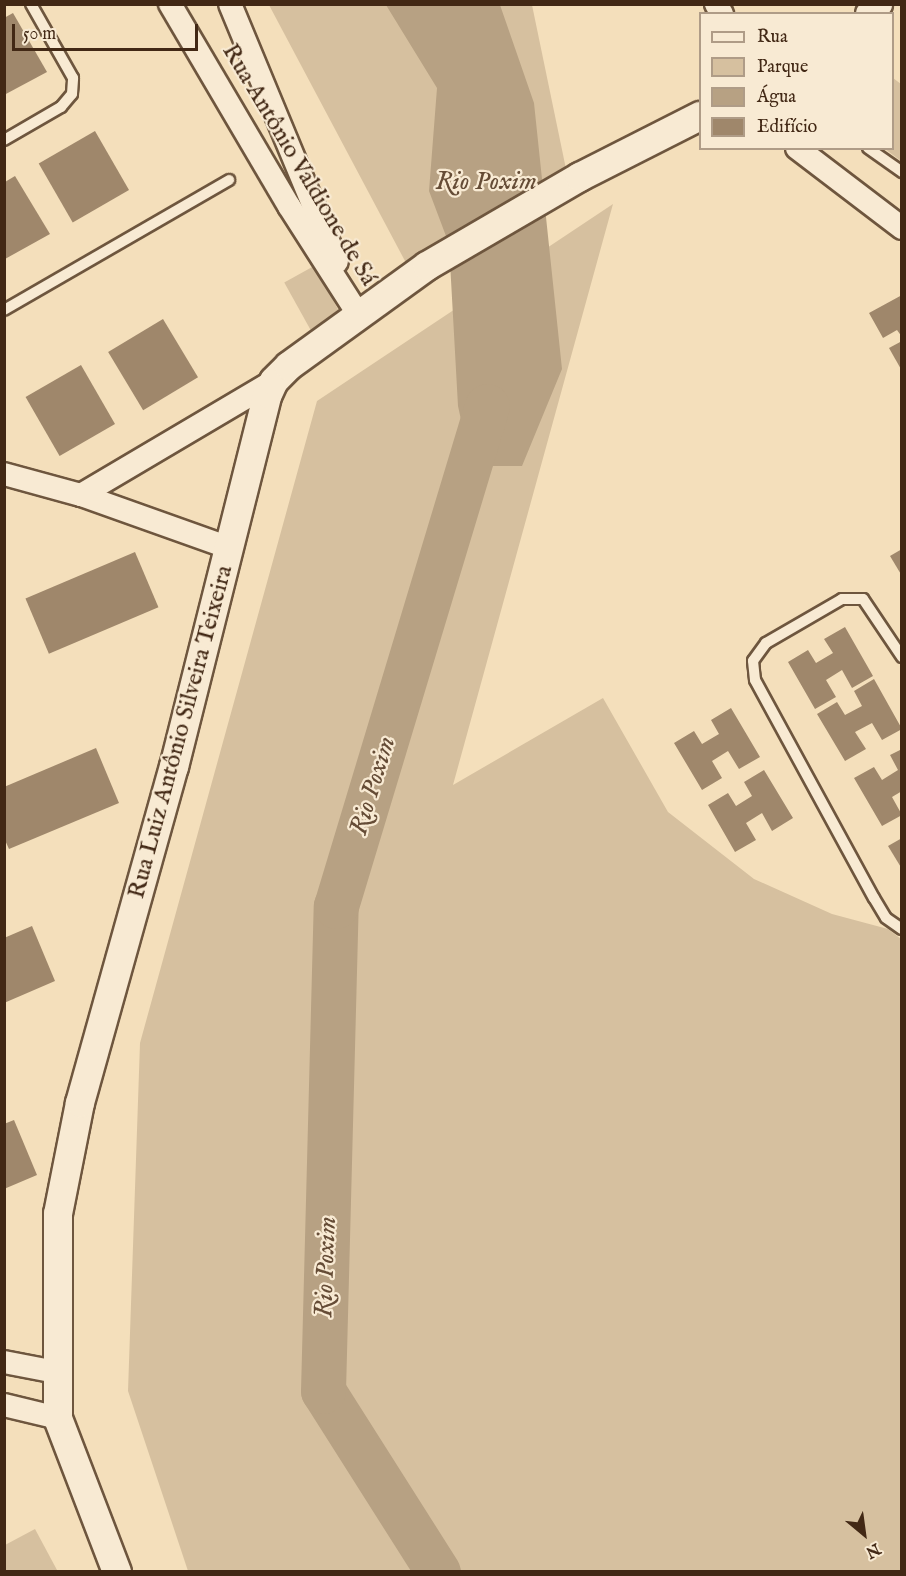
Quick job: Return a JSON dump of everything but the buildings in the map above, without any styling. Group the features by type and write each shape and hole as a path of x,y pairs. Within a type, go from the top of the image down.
{"street":[{"name":"Rua Antônio Valdione de Sá","path":"170,4 289,206 358,314"},
{"name":"Rua Antônio Valdione de Sá","path":"230,4 358,314"},
{"path":"81,495 274,381 358,314 427,266 580,177 699,117"},
{"path":"800,150 902,228"},
{"name":"Rua Luiz Antônio Silveira Teixeira","path":"117,1572 58,1418 56,1372 58,1214 69,1152 274,381"},
{"path":"4,474 81,495 230,548"},
{"path":"4,1362 56,1372"},
{"path":"4,1405 58,1418"}],"lane":[{"path":"4,140 61,107 72,94 73,78 31,4"},
{"path":"871,150 902,172"},
{"path":"4,310 229,180"},
{"path":"902,657 863,599 843,599 766,643 753,661 755,680 874,898 886,918 902,929"}],"green space":[{"path":"269,5 532,5 566,169 413,276"},
{"path":"894,79 901,84 901,161 886,150 894,150"},
{"path":"613,204 453,785 603,698 668,812 754,879 832,914 888,929 901,939 901,1571 188,1571 128,1391 140,1043 317,401"},
{"path":"314,266 342,316 312,332 284,282"},
{"path":"35,1529 57,1570 5,1571 5,1545"}],"water":[{"name":"Rio Poxim","path":"386,5 500,5 534,103 562,369 522,466 471,466 458,406 449,244 429,191 437,88"}],"waterway":[{"name":"Rio Poxim","path":"438,1572 323,1391 336,906 487,406"}]}
